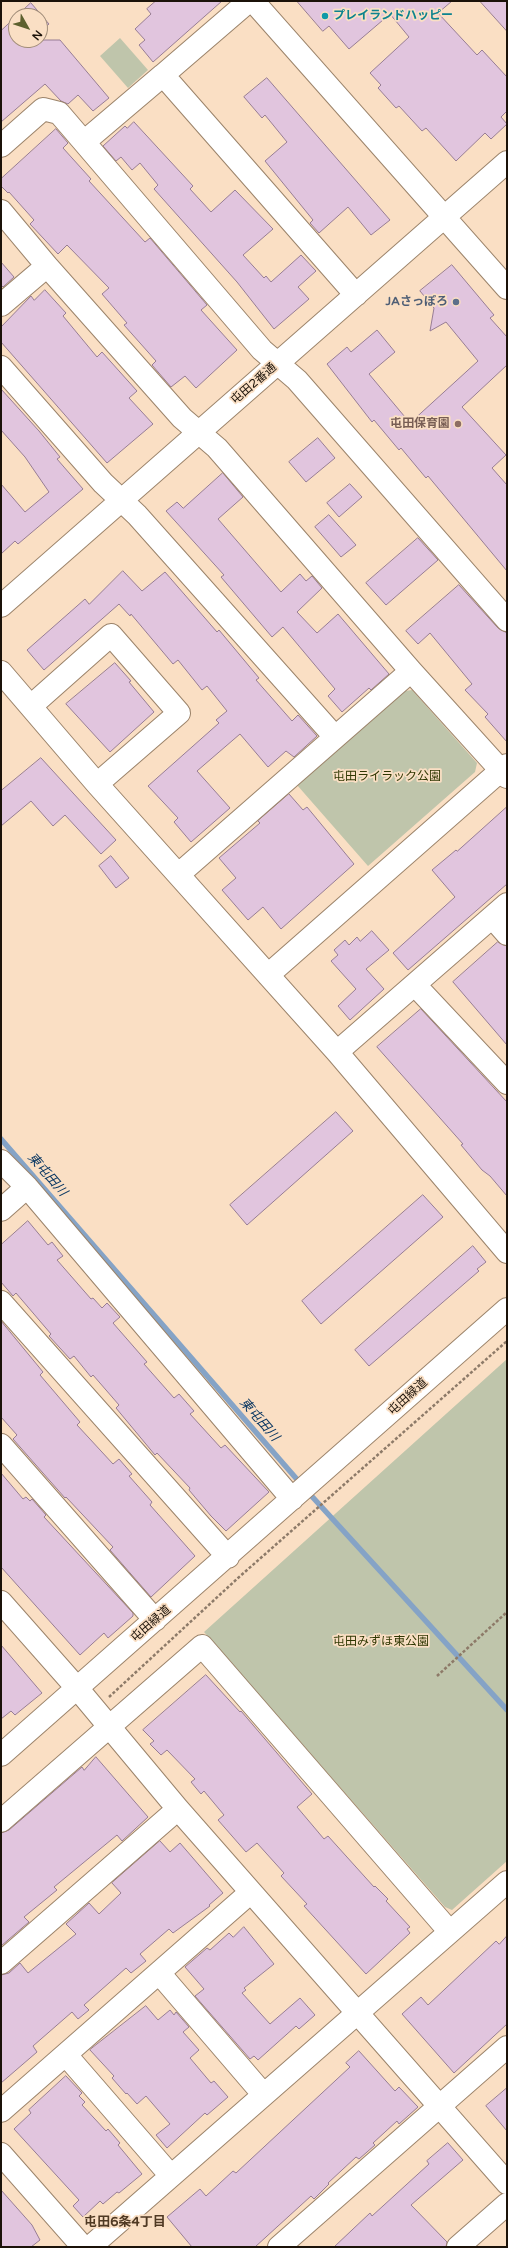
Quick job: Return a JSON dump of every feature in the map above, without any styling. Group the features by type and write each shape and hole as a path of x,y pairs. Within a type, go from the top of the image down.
{"street":[{"path":"84,142 249,1"},
{"path":"253,1 507,288"},
{"path":"163,75 356,295"},
{"path":"1,146 43,109 59,112 262,350 297,380 507,620"},
{"name":"屯田2番通","path":"1,606 507,162"},
{"path":"1,211 47,266 182,418 217,448 411,671 505,771 268,976"},
{"path":"1,305 47,266"},
{"path":"1,367 103,483 122,500 335,737"},
{"path":"31,706 111,636 179,713 97,784"},
{"path":"179,874 411,671"},
{"path":"1,672 97,784 179,874 268,976 338,1052 507,1252"},
{"path":"338,1052 499,911 507,934"},
{"path":"415,985 507,1083"},
{"path":"1,1161 27,1187 300,1492"},
{"path":"1,1210 27,1187"},
{"path":"1,1302 228,1557"},
{"name":"屯田緑道","path":"1,1755 228,1557 507,1309"},
{"path":"1,1445 155,1620"},
{"path":"5,1616 77,1688 178,1810 507,2183"},
{"path":"1,1820 202,1646 450,1932"},
{"path":"1,1964 178,1810"},
{"path":"90,2247 507,1882"},
{"path":"1,2111 160,1974 251,1892"},
{"path":"160,1974 263,2094"},
{"path":"279,2247 507,2047"},
{"path":"66,2055 171,2176"},
{"path":"1,2154 83,2247"},
{"path":"458,2247 507,2204"}],"path":[{"path":"95,1710 238,1578 313,1514 507,1341"},
{"path":"437,1676 507,1612"}],"green space":[{"path":"120,38 148,70 128,88 100,56"},
{"name":"屯田ライラック公園","path":"412,690 477,763 475,772 368,866 297,785 405,691"},
{"name":"屯田みずほ東公園","path":"507,1359 507,1861 452,1910 445,1907 204,1632"}],"building":[{"path":"156,1 222,1 153,62 139,45 145,40 135,29 151,14 147,9"},
{"path":"297,1 452,1 438,13 477,55 482,50 507,77 507,111 501,117 507,124 491,139 485,133 456,161 426,128 422,131 399,106 396,108 378,88 381,85 370,73 409,37 390,14 349,49 329,26 323,31"},
{"path":"480,1 507,1 507,31"},
{"path":"31,3 35,8 26,8"},
{"path":"8,24 8,48 48,48 48,40 60,40 109,98 93,111 78,95 68,104 61,101 45,84 1,122 1,31"},
{"path":"267,78 390,220 371,235 348,207 319,233 310,223 313,220 265,161 287,142 265,115 262,118 244,97"},
{"path":"134,122 193,186 190,189 211,212 235,190 273,229 243,255 264,278 266,276 271,282 301,255 316,271 298,287 309,299 274,329 237,282 154,189 158,185 140,163 132,170 121,157 116,161 103,146 125,126 127,128"},
{"path":"56,129 68,143 63,148 91,179 89,181 145,242 150,238 207,305 201,310 237,350 196,388 185,376 171,387 152,365 156,361 124,325 127,323 102,294 109,288 67,245 58,254 30,224 34,220 9,192 8,193 1,186 1,179"},
{"path":"1,262 14,277 3,287 1,285"},
{"path":"452,265 494,315 490,318 507,337 507,365 462,407 506,455 492,468 507,485 507,571 428,476 426,478 401,448 399,450 374,420 372,422 327,364 347,347 351,352 377,330 395,352 369,374 410,423 478,361 446,322 430,331 434,308 420,291"},
{"path":"45,290 66,313 63,316 97,357 102,352 137,391 129,398 153,424 107,463 1,342 1,327 31,296 34,300"},
{"path":"1,389 39,431 60,457 57,459 83,489 18,544 15,541 1,554 1,484 25,512 49,492 25,457 1,430"},
{"path":"318,438 335,458 306,482 289,462"},
{"path":"223,473 243,497 218,519 281,592 300,574 306,581 312,576 322,588 297,612 317,633 338,614 389,674 371,690 369,688 342,712 328,696 335,689 283,627 272,637 221,577 224,575 166,511 177,502 183,508"},
{"path":"350,484 362,497 339,517 327,503"},
{"path":"329,515 356,545 341,557 315,527"},
{"path":"418,538 438,560 386,605 366,583"},
{"path":"123,571 142,591 165,572 217,632 219,630 259,678 256,680 292,721 298,715 317,736 294,757 286,751 268,767 240,734 197,771 230,808 191,842 174,822 178,818 148,786 219,723 216,720 227,711 207,686 202,690 178,660 173,664 131,614 130,616 119,604 44,670 27,650 85,599 89,604"},
{"path":"459,585 498,628 507,633 507,742 485,717 488,714 465,690 472,684 430,633 418,644 406,631"},
{"path":"115,663 131,681 129,682 154,712 110,752 66,704"},
{"path":"41,758 116,840 101,854 65,815 53,826 31,801 1,826 1,791"},
{"path":"289,794 303,810 307,807 354,864 281,929 263,907 248,920 222,890 236,878 219,858 260,823 258,821"},
{"path":"507,807 507,884 408,970 393,953 455,897 432,870 456,850 457,851"},
{"path":"111,856 129,878 116,888 99,866"},
{"path":"372,931 389,950 366,969 384,989 350,1020 338,1006 356,989 331,961 338,955 334,950 345,940 349,945 357,937 360,941"},
{"path":"498,942 507,946 507,1045 453,982"},
{"path":"421,1009 507,1102 507,1196 490,1176 482,1170 461,1145 463,1144 377,1047"},
{"path":"336,1112 353,1131 247,1225 230,1205"},
{"path":"423,1195 443,1217 321,1324 302,1301"},
{"path":"28,1221 48,1245 52,1242 63,1256 57,1260 91,1299 93,1298 102,1308 107,1303 120,1317 113,1323 147,1362 144,1364 174,1398 179,1394 194,1411 190,1414 221,1448 225,1445 269,1492 226,1531 189,1490 190,1488 157,1453 155,1455 116,1408 119,1405 93,1375 91,1377 74,1356 70,1359 49,1336 51,1334 16,1293 13,1296 1,1282 1,1245"},
{"path":"473,1246 486,1262 477,1269 479,1271 369,1366 355,1350"},
{"path":"1,1321 43,1372 40,1375 80,1422 77,1425 113,1464 119,1459 132,1474 129,1476 152,1502 150,1505 195,1556 151,1597 110,1550 113,1547 66,1497 65,1498 13,1439 17,1435 1,1417"},
{"path":"1,1473 23,1499 26,1497 30,1501 32,1499 46,1515 44,1517 133,1613 133,1616 108,1638 104,1633 80,1655 1,1567"},
{"path":"1,1645 42,1693 15,1715 11,1711 1,1719"},
{"path":"206,1675 240,1712 241,1711 312,1794 297,1807 324,1839 328,1836 374,1887 375,1886 388,1899 386,1901 410,1927 407,1929 410,1933 366,1974 304,1906 307,1904 281,1876 284,1873 257,1843 246,1852 218,1820 224,1815 204,1791 201,1794 191,1782 195,1779 167,1750 161,1755 150,1744 154,1741 143,1730"},
{"path":"96,1757 148,1817 122,1841 117,1835 54,1887 57,1890 24,1917 29,1922 1,1946 1,1833 9,1830 82,1767 84,1770"},
{"path":"160,1841 170,1852 180,1843 223,1893 209,1905 210,1906 173,1933 169,1929 140,1954 146,1961 131,1973 126,1968 84,2005 89,2010 78,2019 72,2012 33,2046 37,2052 1,2083 1,1975 9,1973 20,1963 28,1973 76,1934 66,1924 89,1903 99,1914 121,1893 112,1883"},
{"path":"244,1927 274,1964 244,1988 246,1990 242,1993 270,2024 300,1998 315,2015 299,2029 296,2026 258,2060 254,2056 250,2059 195,1996 204,1989 185,1967 207,1948 210,1950 229,1933 233,1937"},
{"path":"507,1936 507,2024 454,2073 402,2014 421,1997 428,2005 496,1941 499,1944"},
{"path":"146,2006 158,2020 170,2010 174,2015 176,2012 189,2027 183,2032 199,2050 190,2058 211,2083 214,2081 228,2097 207,2115 205,2113 167,2148 156,2135 170,2124 146,2096 137,2104 127,2093 126,2094 112,2078 114,2076 90,2050"},
{"path":"359,2051 395,2091 399,2087 418,2107 399,2124 397,2121 373,2143 375,2145 359,2159 356,2157 328,2183 329,2184 314,2199 311,2196 255,2247 192,2247 167,2217 200,2189 206,2196 233,2171 236,2173 350,2067 346,2063"},
{"path":"66,2076 82,2093 79,2096 85,2102 82,2105 106,2131 108,2129 120,2143 118,2145 142,2174 103,2204 100,2201 83,2217 73,2206 79,2200 14,2129 31,2113 29,2110"},
{"path":"507,2088 507,2131 486,2106"},
{"path":"448,2143 463,2160 411,2205 447,2242 446,2247 334,2247 370,2213 372,2216 429,2164 427,2161"},
{"path":"1,2190 32,2225 40,2240 31,2247 1,2247"}],"waterway":[{"name":"東屯田川","path":"1,1139 301,1484"},
{"name":"東屯田川","path":"307,1491 507,1710"}],"place":[{"name":"プレイランドハッピー","path":"325,16"},
{"name":"JAさっぽろ","path":"456,302"},
{"name":"屯田保育園","path":"458,424"}],"district":[{"name":"屯田6条4丁目","path":"125,2223"}]}
